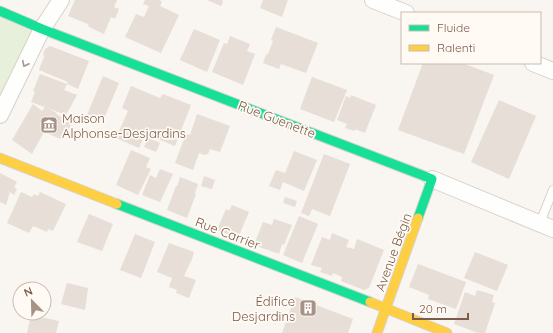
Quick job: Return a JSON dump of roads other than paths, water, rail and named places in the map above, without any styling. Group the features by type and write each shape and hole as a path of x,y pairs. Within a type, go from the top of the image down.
{"street":[{"path":"0,115 42,29 61,0"},
{"path":"373,0 403,12"},
{"name":"Rue Guenette","path":"0,11 42,29 432,179 546,226"},
{"path":"536,64 553,71"},
{"name":"Rue Carrier","path":"0,158 447,333"},
{"name":"Avenue Bégin","path":"377,333 432,179"}],"lane":[{"path":"546,226 553,190"}],"place":[{"name":"Maison Alphonse-Desjardins","path":"49,125"},
{"name":"Édifice Desjardins","path":"308,308"}]}
